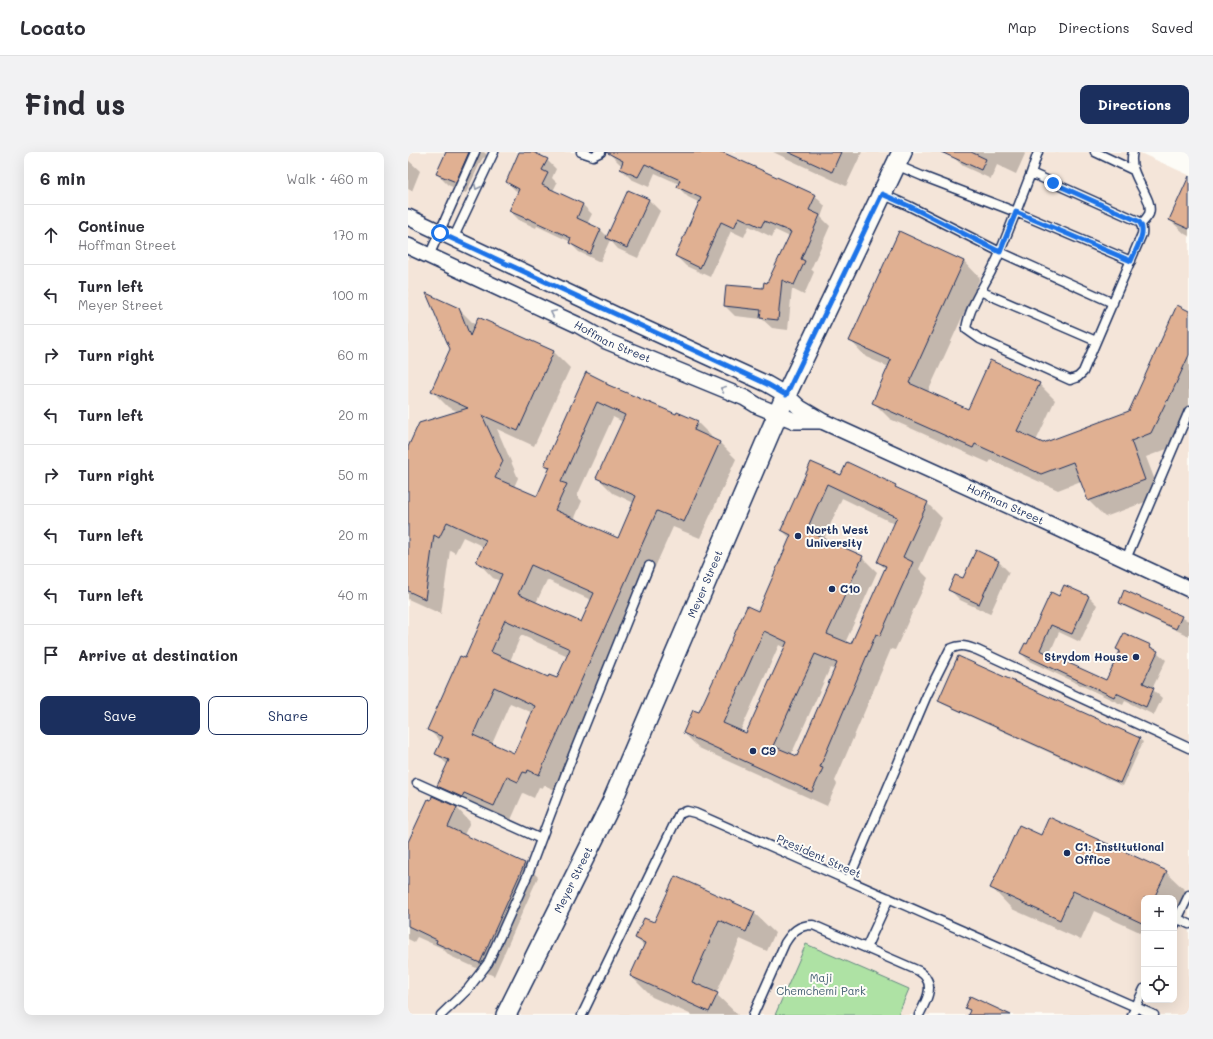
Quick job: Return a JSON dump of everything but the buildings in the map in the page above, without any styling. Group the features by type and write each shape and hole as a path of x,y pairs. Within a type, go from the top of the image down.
{"street":[{"name":"Meyer Street","path":"506,1015 611,804 786,395 899,158"},
{"name":"Hoffman Street","path":"408,217 767,384 786,395 800,408 822,421 1189,589"},
{"name":"Hoffman Street","path":"408,246 578,325 606,340 745,398 758,406 795,421 822,421"}],"lane":[{"path":"446,236 476,152"},
{"path":"429,256 446,236 494,152"},
{"path":"581,152 593,156 601,152"},
{"path":"1031,173 1138,221 1143,228 1131,261 1083,372 1075,379 1070,380 1064,378 980,339 966,329 967,321 980,291 998,259 1038,152"},
{"path":"1095,152 1133,170"},
{"path":"1133,152 1131,158 1133,170 1150,206 1149,215 1141,224"},
{"path":"899,158 922,176 1016,212 1131,261"},
{"path":"882,194 1000,252 1113,303"},
{"path":"980,291 1096,341"},
{"path":"1126,560 1189,411"},
{"path":"441,1015 468,989 488,964 528,874 569,765 649,566"},
{"path":"848,880 927,695 950,649 958,646 964,646 977,650 1189,748"},
{"path":"417,783 541,839"},
{"name":"President Street","path":"582,1015 679,814 687,811 695,813 889,898 1133,1011 1154,1015"},
{"path":"1177,921 1189,895"},
{"path":"866,948 889,898"},
{"path":"1177,923 1189,924"},
{"path":"753,1015 785,943 797,929 805,925 813,926 919,971 926,978 929,986 928,995 919,1015"},
{"path":"1133,1011 1141,995"}],"shaded area":[{"name":"North West University","path":"408,152 1138,152 1189,175 1189,1015 408,1015"}],"green space":[{"name":"Maji Chemchemi Park","path":"806,944 909,989 898,1015 775,1015"}],"place":[{"name":"North West University","path":"798,536"},
{"name":"C10","path":"832,589"},
{"name":"Strydom House","path":"1136,657"},
{"name":"C9","path":"753,751"},
{"name":"C1: Institutional Office","path":"1067,853"}],"route":[{"path":"440,233 767,384 786,395 882,194 1000,252 1016,212 1131,261 1142,234 1143,228 1141,224 1138,221 1053,183"}]}
